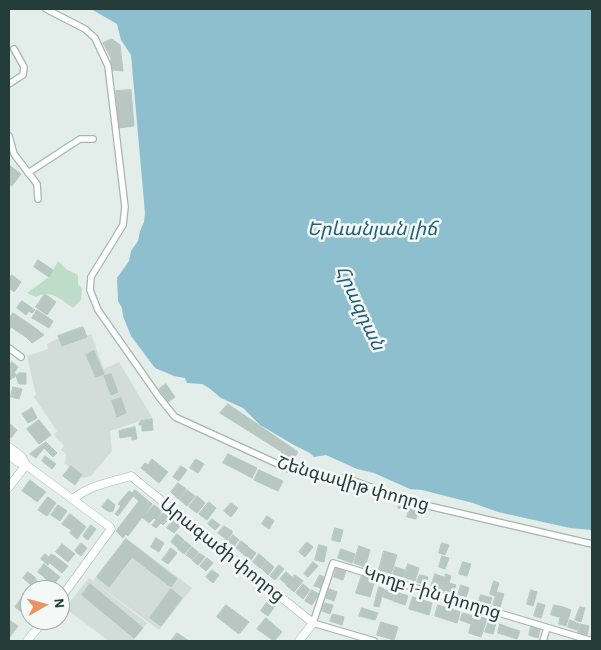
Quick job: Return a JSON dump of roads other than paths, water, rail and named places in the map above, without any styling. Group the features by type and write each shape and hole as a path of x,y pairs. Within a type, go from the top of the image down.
{"street":[{"name":"Շենգավիթ փողոց","path":"46,9 85,29 95,38 108,66 125,218 119,233 91,277 90,290 98,310 159,397 175,416 291,470 350,480 416,502 592,544"},
{"path":"9,84 24,75 24,67 14,48"},
{"path":"9,136 14,154 37,184 38,199"},
{"path":"28,173 80,139 93,139"},
{"path":"9,348 21,357"},
{"path":"9,447 22,457 26,464"},
{"path":"9,455 18,462 26,464 74,499 109,526 111,530 70,585"},
{"path":"9,488 26,464"},
{"name":"Արագածի փողոց","path":"74,499 90,488 132,476 313,623 374,641"},
{"name":"Կողբ 1-ին փողոց","path":"313,623 332,563 592,641"},
{"path":"299,641 313,623"},
{"path":"543,641 547,628"},
{"path":"28,641 36,630"}],"water":[{"name":"Երևանյան լիճ","path":"91,9 592,9 592,530 570,528 498,512 473,503 422,490 410,489 326,455 314,457 260,425 243,408 221,398 202,384 187,383 185,378 174,376 155,368 131,336 118,301 117,278 129,261 131,251 138,241 145,213 131,55 121,40 117,24"}],"water label":[{"name":"Հրազդան","path":"360,308"}]}
